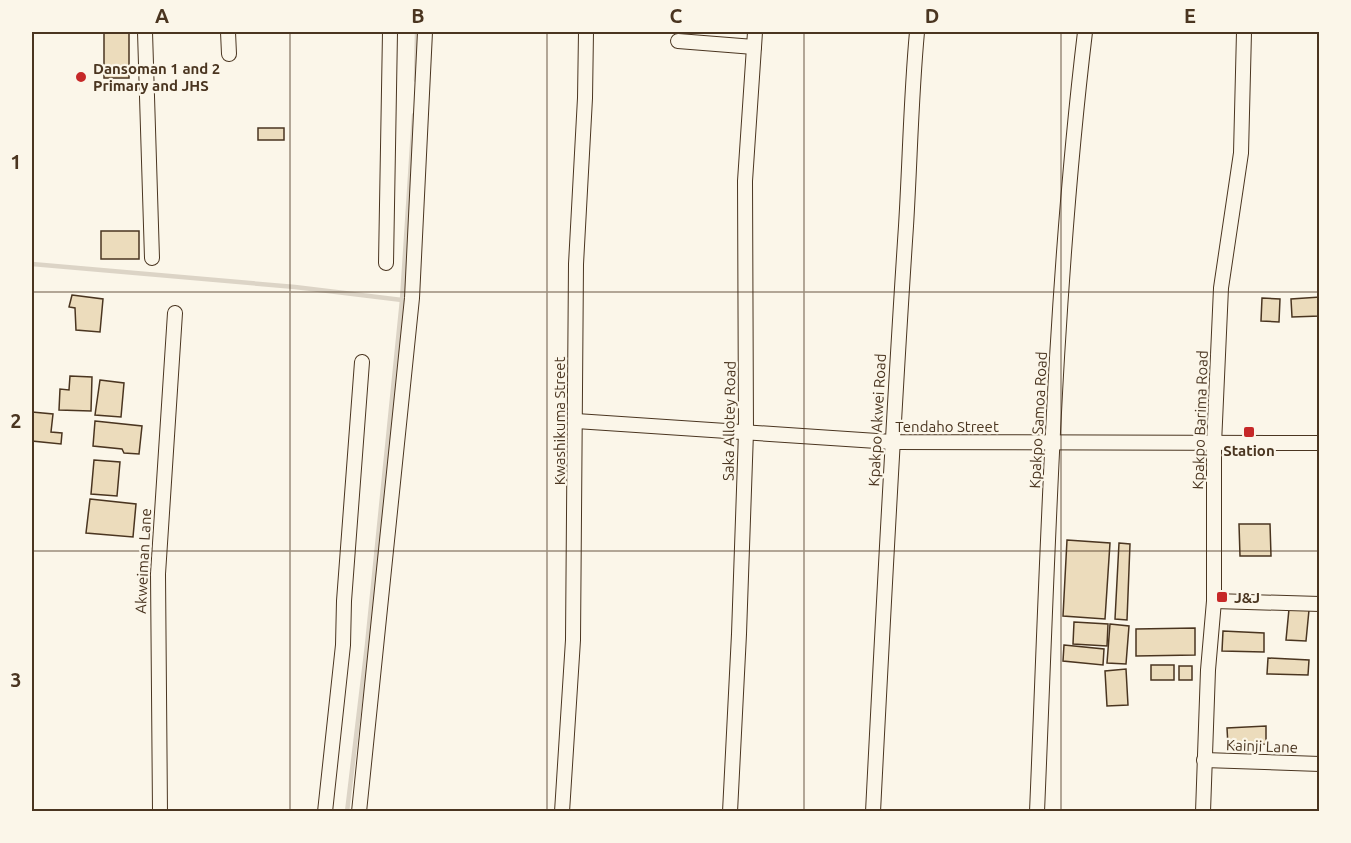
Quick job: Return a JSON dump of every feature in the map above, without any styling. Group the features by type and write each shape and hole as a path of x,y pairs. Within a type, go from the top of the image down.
{"street":[{"path":"145,32 152,258"},
{"path":"228,32 229,54"},
{"path":"386,263 390,32"},
{"path":"359,812 412,298 425,32"},
{"name":"Kwashikuma Street","path":"562,812 573,640 576,264 585,98 586,32"},
{"name":"Saka Allotey Road","path":"730,812 746,432 745,181 755,32"},
{"name":"Kpakpo Akwei Road","path":"873,812 892,442 917,32"},
{"name":"Kpakpo Samoa Road","path":"1037,812 1053,443 1071,165 1085,32"},
{"name":"Kpakpo Barima Road","path":"1203,812 1208,670 1214,601 1214,444 1221,288 1241,153 1244,32"},
{"path":"678,41 754,47"},
{"name":"Akweiman Lane","path":"160,812 158,574 175,313"},
{"path":"325,812 343,645 344,601 362,362"},
{"name":"Tendaho Street","path":"576,421 892,442 1320,443"},
{"path":"1214,601 1320,604"},
{"name":"Kainji Lane","path":"1204,760 1320,764"}],"building":[{"path":"104,32 129,32 129,78 104,78"},
{"path":"258,128 284,128 284,140 258,140"},
{"path":"101,231 139,231 139,259 101,259"},
{"path":"72,295 103,299 100,332 76,330 75,308 69,307"},
{"path":"1320,297 1320,316 1292,317 1291,299"},
{"path":"1262,298 1280,299 1279,322 1261,321"},
{"path":"70,376 92,377 91,411 59,410 60,389 69,390"},
{"path":"100,380 124,383 121,417 95,415"},
{"path":"32,412 53,414 51,432 62,433 61,444 32,441"},
{"path":"95,421 142,426 139,454 124,453 122,449 93,446"},
{"path":"94,460 120,462 117,496 91,494"},
{"path":"90,499 136,504 133,537 86,533"},
{"path":"1239,524 1270,524 1271,556 1240,556"},
{"path":"1067,540 1110,543 1105,619 1063,616"},
{"path":"1119,543 1130,544 1127,620 1115,619"},
{"path":"1289,609 1309,610 1306,641 1286,640"},
{"path":"1074,622 1108,624 1107,646 1073,644"},
{"path":"1110,624 1129,626 1126,664 1107,663"},
{"path":"1195,628 1195,655 1136,656 1136,629"},
{"path":"1223,631 1264,633 1264,652 1222,651"},
{"path":"1064,645 1104,649 1103,665 1063,661"},
{"path":"1268,658 1309,660 1308,675 1267,674"},
{"path":"1151,665 1174,665 1174,680 1151,680"},
{"path":"1179,666 1192,666 1192,680 1179,680"},
{"path":"1126,669 1128,705 1107,706 1105,671"},
{"path":"1266,726 1266,744 1228,746 1227,728"}],"waterway":[{"path":"416,80 417,32"},
{"path":"347,812 367,645 402,300 414,115"},
{"path":"32,264 295,287 402,300"}],"place":[{"name":"Dansoman 1 and 2 Primary and JHS","path":"81,77"},
{"name":"Station","path":"1249,432"},
{"name":"J&J","path":"1222,597"}]}
